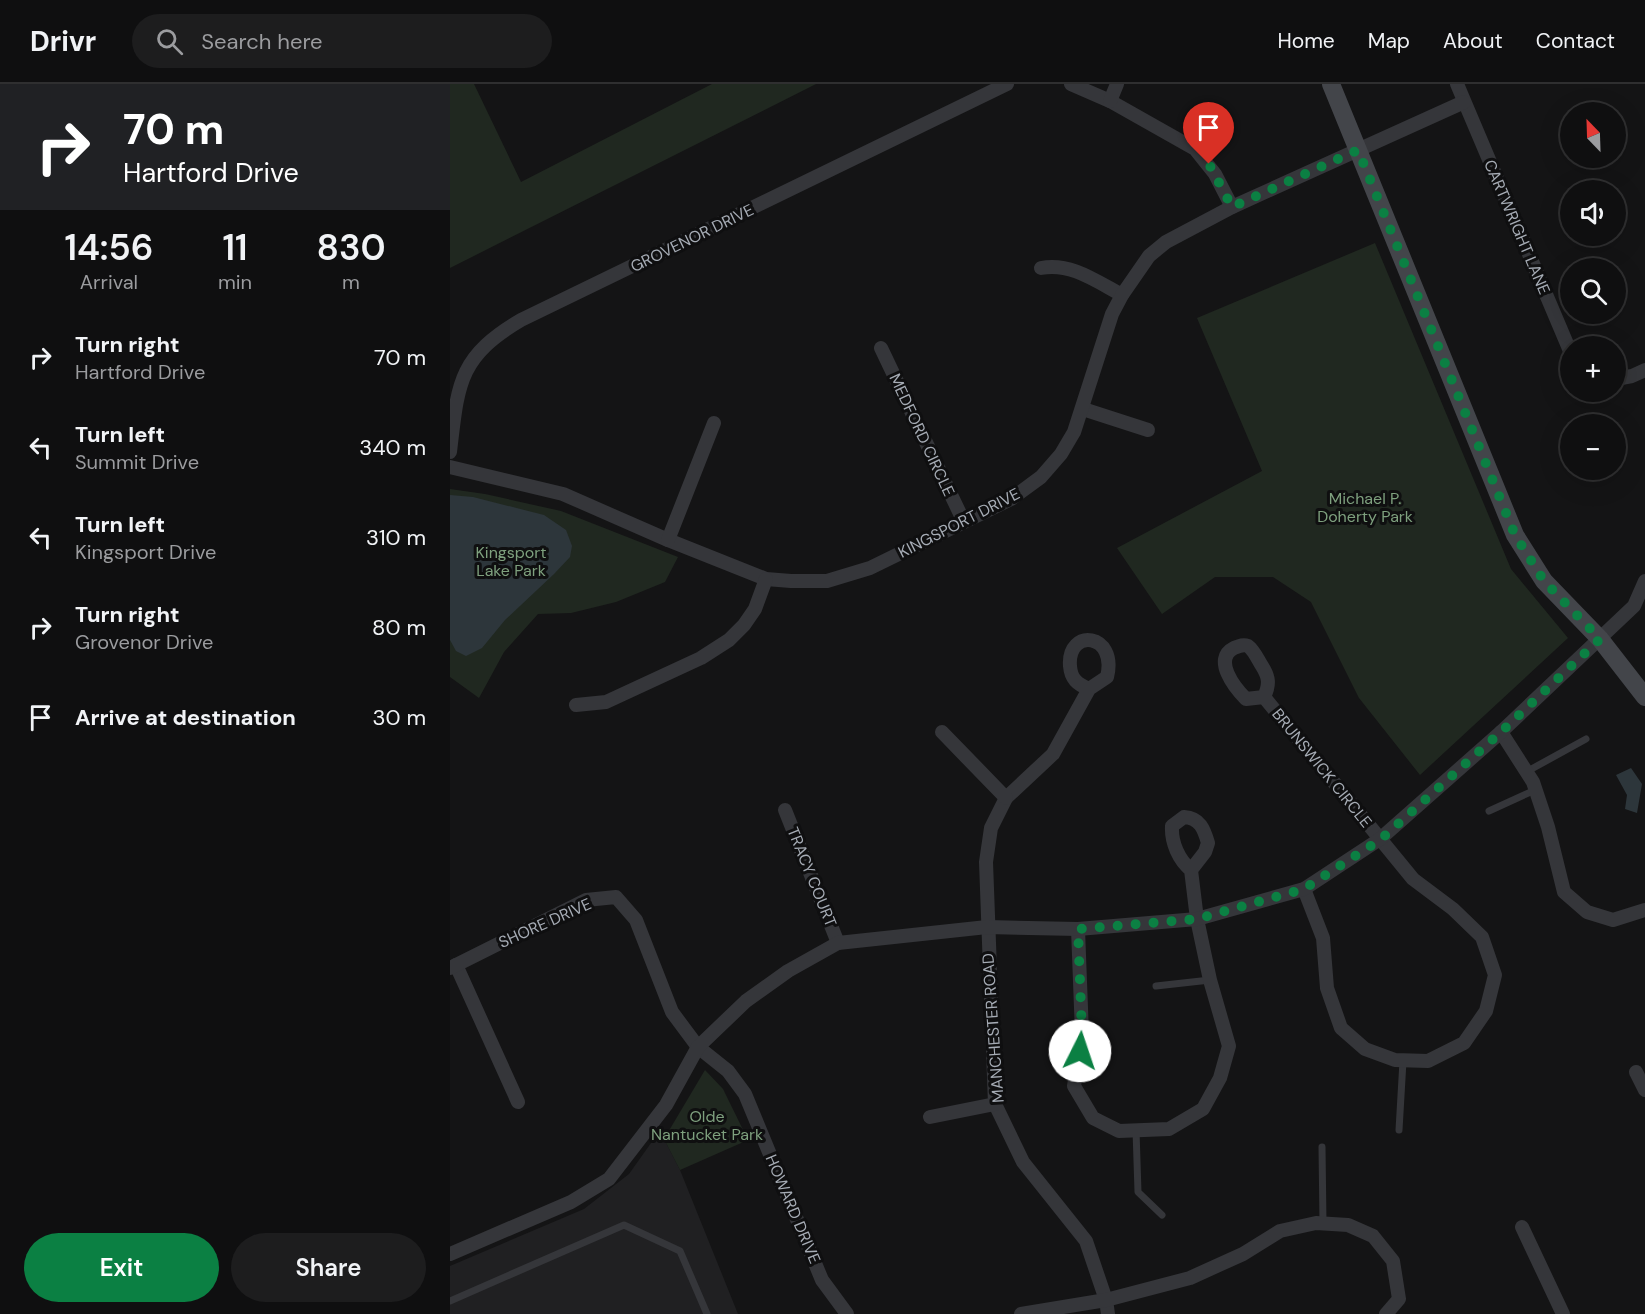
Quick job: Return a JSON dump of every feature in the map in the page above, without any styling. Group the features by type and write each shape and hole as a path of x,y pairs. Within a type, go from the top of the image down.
{"street":[{"name":"GROVENOR DRIVE","path":"450,452 456,397 462,377 471,360 501,332 521,320 1007,84"},
{"path":"1071,84 1110,101 1195,148 1215,174 1232,207"},
{"path":"1110,101 1117,84"},
{"path":"1331,84 1515,535 1544,581 1600,639 1643,690"},
{"name":"CARTWRIGHT LANE","path":"1457,84 1564,336"},
{"name":"KINGSPORT DRIVE","path":"450,467 563,494 668,540 766,579 790,582 827,581 870,568 1020,494 1041,477 1061,454 1074,432 1105,333 1122,294 1149,256 1166,242 1232,207 1464,102"},
{"path":"1041,268 1054,266 1075,271 1122,294"},
{"name":"MEDFORD CIRCLE","path":"881,348 964,522"},
{"path":"1626,377 1645,370"},
{"path":"1083,409 1148,430"},
{"path":"668,540 714,423"},
{"path":"576,705 606,702 701,658 729,640 756,609 766,579"},
{"path":"450,1254 571,1202 609,1179 666,1105 698,1047 746,1001 788,971 838,943 987,927 1078,929 1197,919 1304,889 1380,840 1501,732 1634,606 1645,580"},
{"path":"942,732 1006,798 1053,754 1089,689"},
{"name":"BRUNSWICK CIRCLE","path":"1264,697 1380,840"},
{"path":"1501,732 1535,790 1548,827 1564,892 1587,912 1613,920 1645,910"},
{"name":"MANCHESTER ROAD","path":"1006,798 992,828 986,862 995,1104 1023,1162 1086,1241 1106,1300 1108,1314"},
{"name":"TRACY COURT","path":"785,810 838,943"},
{"path":"1304,889 1323,938 1327,988 1341,1028 1365,1049 1403,1061 1428,1061 1464,1043 1486,1011 1495,975 1482,937 1453,909 1413,879 1380,840"},
{"path":"1078,929 1082,1034 1074,1086 1093,1118 1119,1131 1169,1130 1203,1109 1220,1078 1229,1046 1210,980 1197,919 1191,870"},
{"name":"SHORE DRIVE","path":"453,966 586,900 616,897 636,921 672,1012 698,1047"},
{"path":"453,966 518,1102"},
{"name":"HOWARD DRIVE","path":"698,1047 729,1071 745,1095 822,1280 847,1314"},
{"path":"1636,1072 1645,1090"},
{"path":"930,1117 995,1104"},
{"path":"1021,1314 1106,1300 1190,1278 1243,1254 1280,1231 1316,1223 1348,1225 1373,1236 1393,1261 1399,1299 1386,1314"},
{"path":"1522,1227 1563,1314"}],"lane":[{"path":"1526,772 1586,739"},
{"path":"1489,811 1535,790"},
{"path":"1156,986 1210,980"},
{"path":"1399,1130 1403,1061"},
{"path":"1136,1130 1138,1192 1162,1215"},
{"path":"1322,1147 1323,1223"},
{"path":"450,1301 624,1225 680,1251 707,1314"}],"shaded area":[{"path":"450,495 473,497 544,515 566,530 572,546 570,557 554,574 505,620 482,648 466,656 456,651 450,640"},
{"path":"1631,768 1642,784 1637,813 1625,809 1627,795 1616,775"},
{"path":"656,1136 664,1139 680,1170 738,1314 450,1314 450,1266 584,1209 629,1174"}],"green space":[{"path":"450,84 474,84 521,182 712,84 816,84 450,268"},
{"name":"Michael P. Doherty Park","path":"1375,243 1511,569 1568,638 1420,775 1359,698 1311,602 1273,577 1215,577 1162,614 1117,548 1262,471 1197,318"},
{"name":"Kingsport Lake Park","path":"450,489 485,494 561,511 678,557 665,582 616,602 571,613 538,614 504,652 479,698 450,677"},
{"name":"Olde Nantucket Park","path":"705,1070 723,1089 748,1140 680,1170 664,1139"}],"route":[{"path":"1080,1051 1082,1034 1078,929 1197,919 1304,889 1380,840 1501,732 1600,639 1544,581 1515,535 1358,150 1232,207 1209,164"}]}
